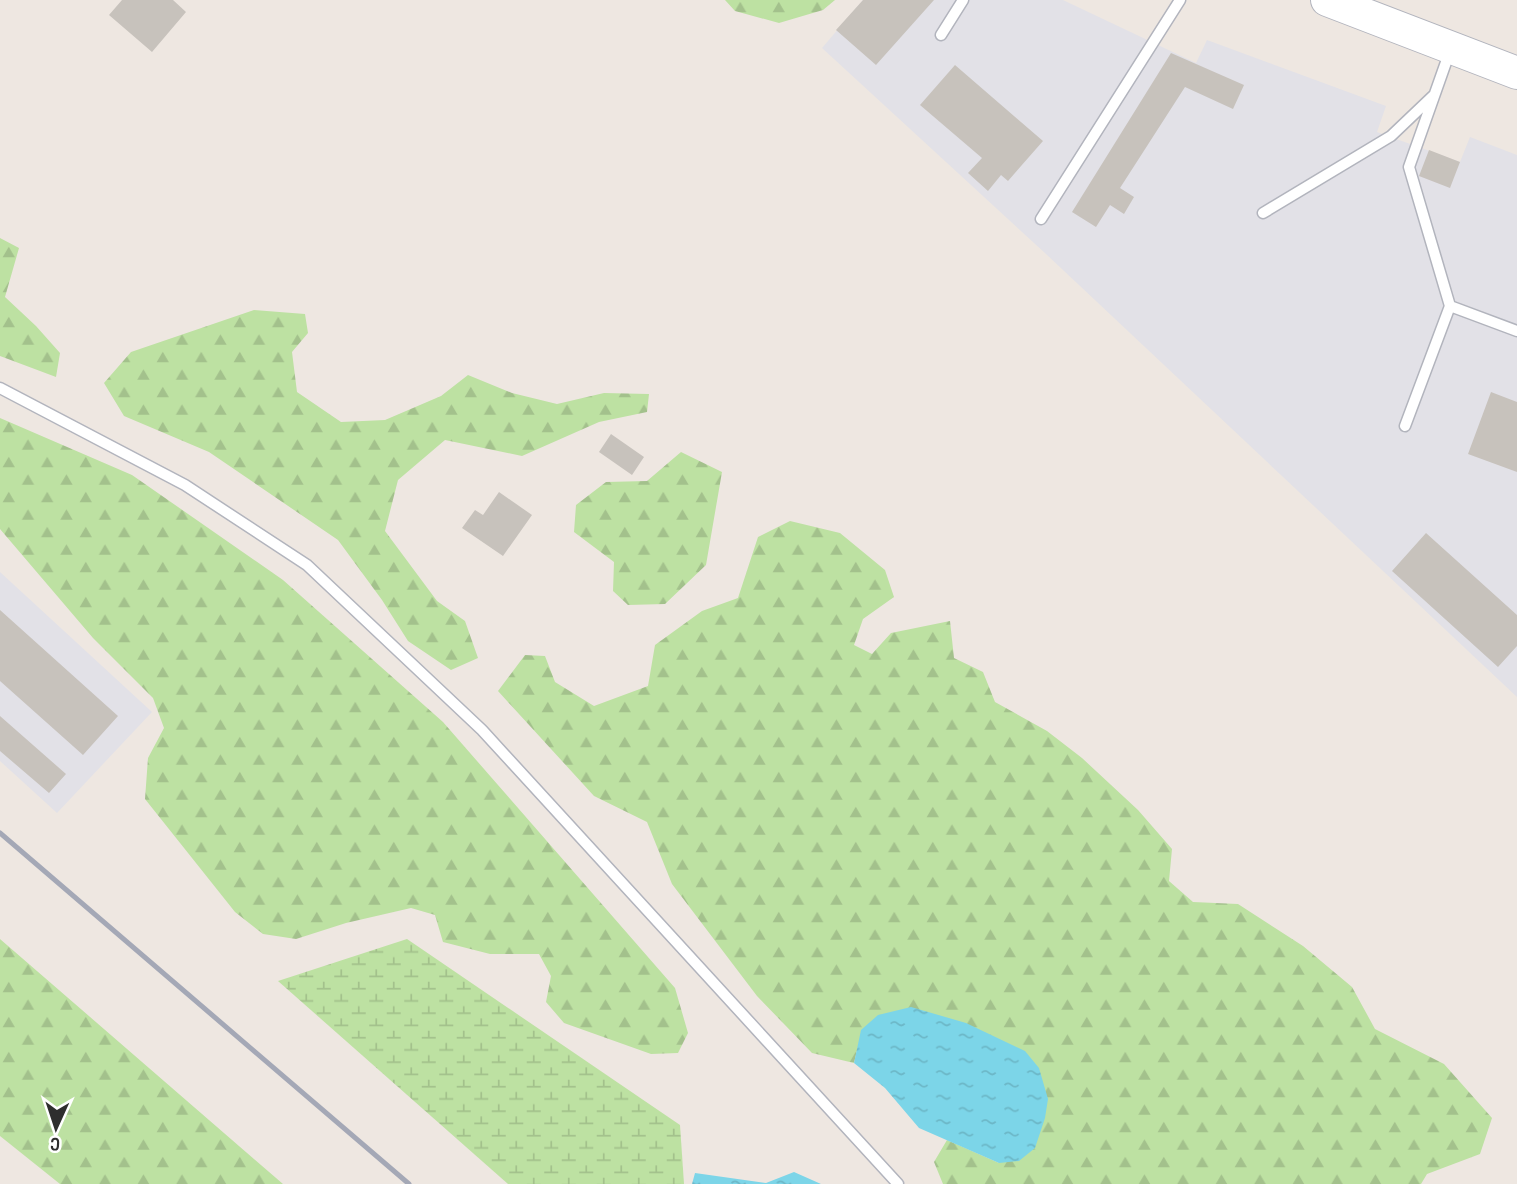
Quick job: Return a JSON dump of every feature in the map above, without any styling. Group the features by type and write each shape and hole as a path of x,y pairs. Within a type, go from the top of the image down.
{"main road":[{"path":"1327,0 1517,73"}],"lane":[{"path":"941,35 963,0"},
{"path":"1041,219 1180,0"},
{"path":"1405,426 1450,306 1409,167 1451,48"},
{"path":"1263,214 1391,136 1435,94"},
{"path":"1450,306 1517,331"},
{"path":"0,388 185,485 307,565 482,730 898,1184"}],"shaded area":[{"path":"863,0 1063,0 1196,63 1207,40 1386,106 1377,132 1460,162 1470,137 1517,155 1517,697 1046,254 822,48"},
{"path":"0,572 152,712 57,813 0,761"}],"green space":[{"path":"725,0 835,0 823,10 779,23 735,11"},
{"path":"0,238 19,248 5,297 60,353 56,377 0,356"},
{"path":"254,310 305,314 308,333 292,352 297,392 341,422 385,420 441,396 468,375 512,393 557,404 604,393 649,394 647,412 599,422 522,456 445,440 398,480 385,531 437,601 465,621 478,658 451,670 408,641 338,540 209,452 124,416 104,383 131,352"},
{"path":"0,418 132,475 283,580 443,722 675,988 688,1033 678,1053 651,1054 564,1023 546,1002 551,976 539,954 490,954 443,942 435,915 411,908 346,923 296,939 263,934 235,912 145,799 148,758 164,728 153,698 93,638 0,529"},
{"path":"681,452 722,472 706,565 665,604 628,605 613,591 614,562 574,532 576,505 606,482 647,481"},
{"path":"790,521 840,533 885,570 894,597 863,619 854,645 872,654 891,633 950,621 954,658 983,672 995,702 1047,731 1082,758 1138,810 1172,849 1169,881 1193,902 1238,904 1303,946 1352,987 1375,1029 1444,1064 1492,1118 1480,1154 1427,1174 1421,1184 943,1184 934,1162 947,1140 999,1163 862,1030 854,1063 812,1053 757,996 672,884 647,822 594,796 498,691 525,655 545,656 555,682 594,706 648,686 655,645 702,611 738,598 758,537"},
{"path":"0,939 283,1184 60,1184 0,1136"},
{"path":"407,939 680,1125 684,1184 508,1184 278,981"}],"water":[{"path":"911,1007 966,1023 1025,1051 1039,1068 1048,1099 1045,1118 1035,1148 1019,1161 999,1163 919,1128 885,1088 854,1063 861,1030 878,1015"},
{"path":"794,1172 821,1184 692,1184 695,1173 766,1183"}],"building":[{"path":"122,0 173,0 186,12 152,52 109,15"},
{"path":"863,0 934,0 876,65 836,30"},
{"path":"1171,53 1244,85 1233,109 1185,87 1120,188 1134,197 1124,214 1110,205 1096,227 1072,212"},
{"path":"955,65 1043,141 1008,181 1001,175 988,191 968,173 982,158 920,105"},
{"path":"1429,150 1460,162 1450,188 1419,176"},
{"path":"1491,392 1517,402 1517,472 1468,454"},
{"path":"611,434 644,457 632,475 599,452"},
{"path":"499,492 532,515 503,556 462,528 475,510 483,515"},
{"path":"1426,533 1517,615 1517,646 1498,667 1392,571"},
{"path":"0,610 118,716 83,755 0,681"},
{"path":"0,716 66,774 49,793 0,751"}],"railway":[{"path":"0,833 409,1184"}]}
